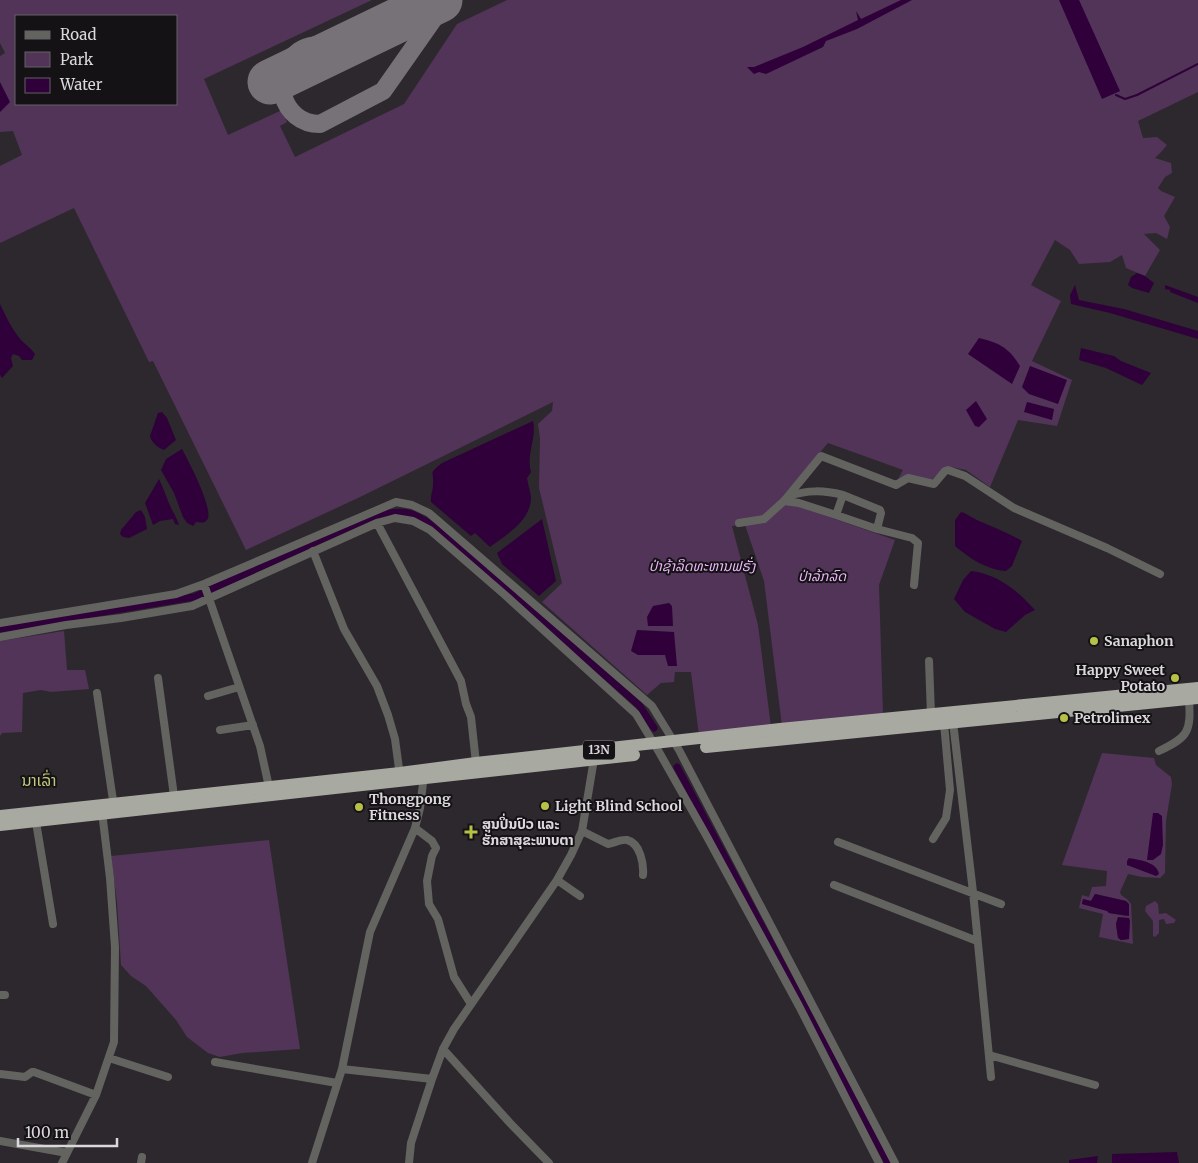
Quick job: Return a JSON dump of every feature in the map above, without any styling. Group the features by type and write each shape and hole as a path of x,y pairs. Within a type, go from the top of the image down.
{"highway":[{"name":"13N","path":"677,746 780,729 1198,688"},
{"name":"13N","path":"423,774 476,763 948,723 1194,698"},
{"name":"13N","path":"0,816 108,808 423,774 594,759 657,748"},
{"name":"13N","path":"0,825 36,822 174,796 401,777"}],"street":[{"path":"739,523 764,519 786,499 822,456 896,485 908,478 931,485 945,471 951,471 965,476 1014,508 1108,548 1160,574"},
{"path":"786,499 802,492 820,490 843,495 880,510 877,529"},
{"path":"836,515 843,495"},
{"path":"786,499 877,529 912,538 918,543 914,585"},
{"path":"0,623 176,594 204,585 396,502 412,505 429,513 652,706 677,746 895,1163"},
{"path":"0,637 192,606 208,596 377,522 395,518 413,521 430,530 636,714 657,748 799,1006 880,1163"},
{"path":"377,522 462,681 466,704 471,717 476,763"},
{"path":"313,551 344,629 377,686 395,740 401,777"},
{"path":"204,585 260,746 269,787"},
{"path":"929,661 931,715"},
{"path":"158,678 174,796"},
{"path":"208,696 239,687"},
{"path":"62,1163 96,1095 114,1042 115,947 110,878 108,808 97,693"},
{"path":"1159,751 1181,739 1188,732 1194,720 1194,698"},
{"path":"933,839 946,818 950,790 948,723"},
{"path":"948,723 973,892 991,1078"},
{"path":"220,730 253,725"},
{"path":"409,1163 411,1143 443,1049 454,1029 557,880 582,831 594,759"},
{"path":"312,1163 342,1069 370,932 415,828 420,808 423,774"},
{"path":"36,822 53,924"},
{"path":"415,828 432,841 436,848 432,856 427,881 429,904 438,919 454,977 472,1004"},
{"path":"582,831 608,844 623,840 633,843 644,864 643,875"},
{"path":"838,842 1001,904"},
{"path":"557,880 580,896"},
{"path":"834,885 977,941"},
{"path":"443,1049 549,1163"},
{"path":"989,1055 1095,1085"},
{"path":"109,1058 168,1077"},
{"path":"215,1062 337,1084"},
{"path":"342,1069 432,1080"},
{"path":"0,1074 25,1077 34,1072 96,1095"},
{"path":"0,1141 67,1154"}],"green space":[{"path":"0,0 372,0 204,79 228,135 282,110 287,122 280,126 295,157 404,104 457,24 507,0 1198,0 1198,92 1138,121 1143,138 1157,137 1167,145 1155,158 1171,163 1172,173 1165,177 1158,188 1175,197 1164,216 1170,227 1167,239 1156,233 1144,234 1160,250 1145,276 1126,268 1122,255 1110,262 1079,264 1070,250 1055,240 1031,285 1061,301 1032,361 1072,380 1057,426 1018,420 990,487 966,470 946,466 930,481 897,481 903,470 828,443 783,496 786,502 895,540 879,585 883,714 782,726 764,581 745,525 732,526 758,625 771,727 699,736 691,672 675,672 674,682 661,683 647,695 542,602 562,583 539,488 540,438 538,424 552,411 553,402 358,498 246,550 153,361 149,362 74,208 0,243 0,166 22,155 13,131 0,132 0,56 5,53 0,43"},
{"path":"64,631 67,670 85,670 89,689 51,692 41,690 23,693 22,732 2,733 0,736 0,641"},
{"path":"1102,753 1154,758 1156,765 1171,777 1172,784 1166,821 1165,873 1160,878 1128,874 1120,892 1131,904 1133,944 1099,937 1103,914 1079,908 1082,895 1089,897 1092,887 1106,886 1107,871 1062,865","holes":["1095,894 1126,901 1127,916 1109,913 1108,911 1082,904 1083,899 1091,901","1118,917 1129,939 1121,940 1118,937 1116,924"]},
{"path":"269,840 300,1049 242,1053 220,1057 208,1053 187,1037 176,1020 146,986 131,976 121,965 117,902 111,856"},
{"path":"1155,901 1158,904 1159,914 1166,913 1176,920 1174,923 1166,924 1164,919 1159,920 1159,933 1155,937 1153,936 1153,921 1145,911 1146,906"}],"water":[{"path":"901,0 912,0 857,29 826,41 823,47 766,74 759,72 754,74 747,67 754,67 803,47 858,20 856,11 861,19"},
{"path":"1059,0 1079,0 1120,91 1102,99"},
{"path":"0,82 10,102 0,112"},
{"path":"1137,273 1154,283 1149,293 1128,285 1131,277"},
{"path":"1075,285 1079,300 1124,309 1198,331 1198,339 1110,313 1071,304 1070,295"},
{"path":"1165,285 1198,297 1198,303 1170,292 1170,290 1165,289"},
{"path":"0,304 15,332 35,354 32,360 22,360 19,356 13,354 11,358 13,366 2,378 0,375"},
{"path":"979,338 1003,347 1016,360 1020,366 1012,384 968,354"},
{"path":"1081,348 1114,356 1121,361 1151,373 1142,385 1106,368 1079,360"},
{"path":"1030,366 1067,380 1058,404 1029,394 1022,387"},
{"path":"976,401 987,419 979,427 975,426 966,410"},
{"path":"1027,402 1054,409 1052,420 1024,412"},
{"path":"162,412 167,418 176,440 164,450 155,444 150,436 158,413"},
{"path":"533,421 534,434 530,459 531,472 527,478 531,497 530,506 522,520 490,547 475,533 471,536 431,502 433,473 442,463"},
{"path":"182,449 200,485 207,507 207,520 196,522 193,526 187,523 183,517 174,493 161,470 166,459"},
{"path":"159,479 179,525 175,524 173,519 160,521 153,525 145,503"},
{"path":"141,510 145,517 147,529 129,538 123,537 120,534 121,530 136,512"},
{"path":"961,512 1022,541 1012,566 1006,571 985,566 955,546 955,520"},
{"path":"542,519 556,581 539,596 502,564 497,553"},
{"path":"971,571 990,576 1007,584 1035,610 1025,615 1006,632 995,629 965,612 954,599 963,580"},
{"path":"669,603 672,606 673,626 648,626 647,617 653,606"},
{"path":"637,630 674,632 677,666 668,666 665,655 638,655 631,651"},
{"path":"1153,813 1158,813 1162,816 1163,845 1161,854 1153,860 1147,860"},
{"path":"1129,858 1152,864 1159,874 1156,876 1127,865"},
{"path":"1095,894 1126,901 1129,904 1129,916 1109,913 1082,904 1083,899 1091,901"},
{"path":"1118,917 1129,918 1129,939 1121,940 1118,938 1116,924"},
{"path":"1177,1152 1179,1163 1112,1163 1112,1154"},
{"path":"1098,1156 1097,1163 1069,1163 1069,1160"}],"waterway":[{"path":"1116,95 1125,99 1137,95 1198,64"},
{"path":"0,629 194,597 376,515 402,512 414,515 436,528 639,705 654,728"},
{"path":"677,767 888,1163"}],"taxiway":[{"path":"351,43 311,46 299,51 289,60 284,72 283,96 288,107 296,116 307,122 320,124 383,91 444,4 449,0"}],"runway":[{"path":"270,82 440,0"}],"place":[{"name":"Sanaphon","path":"1094,641"},
{"name":"Happy Sweet Potato","path":"1175,678"},
{"name":"Petrolimex","path":"1064,718"},
{"name":"Light Blind School","path":"545,806"},
{"name":"Thongpong Fitness","path":"359,807"},
{"name":"ສູນປິ່ນປົວ ແລະ ຮັກສາສຸຂະພາບຕາ","path":"471,832"}],"district":[{"name":"ນາເລົ່າ","path":"39,780"}],"park label":[{"name":"ປ່າຊ້າລິດທະຫານຟຣັ່ງ","path":"702,566"},
{"name":"ປ່າລ້ກລົດ","path":"822,576"}]}
